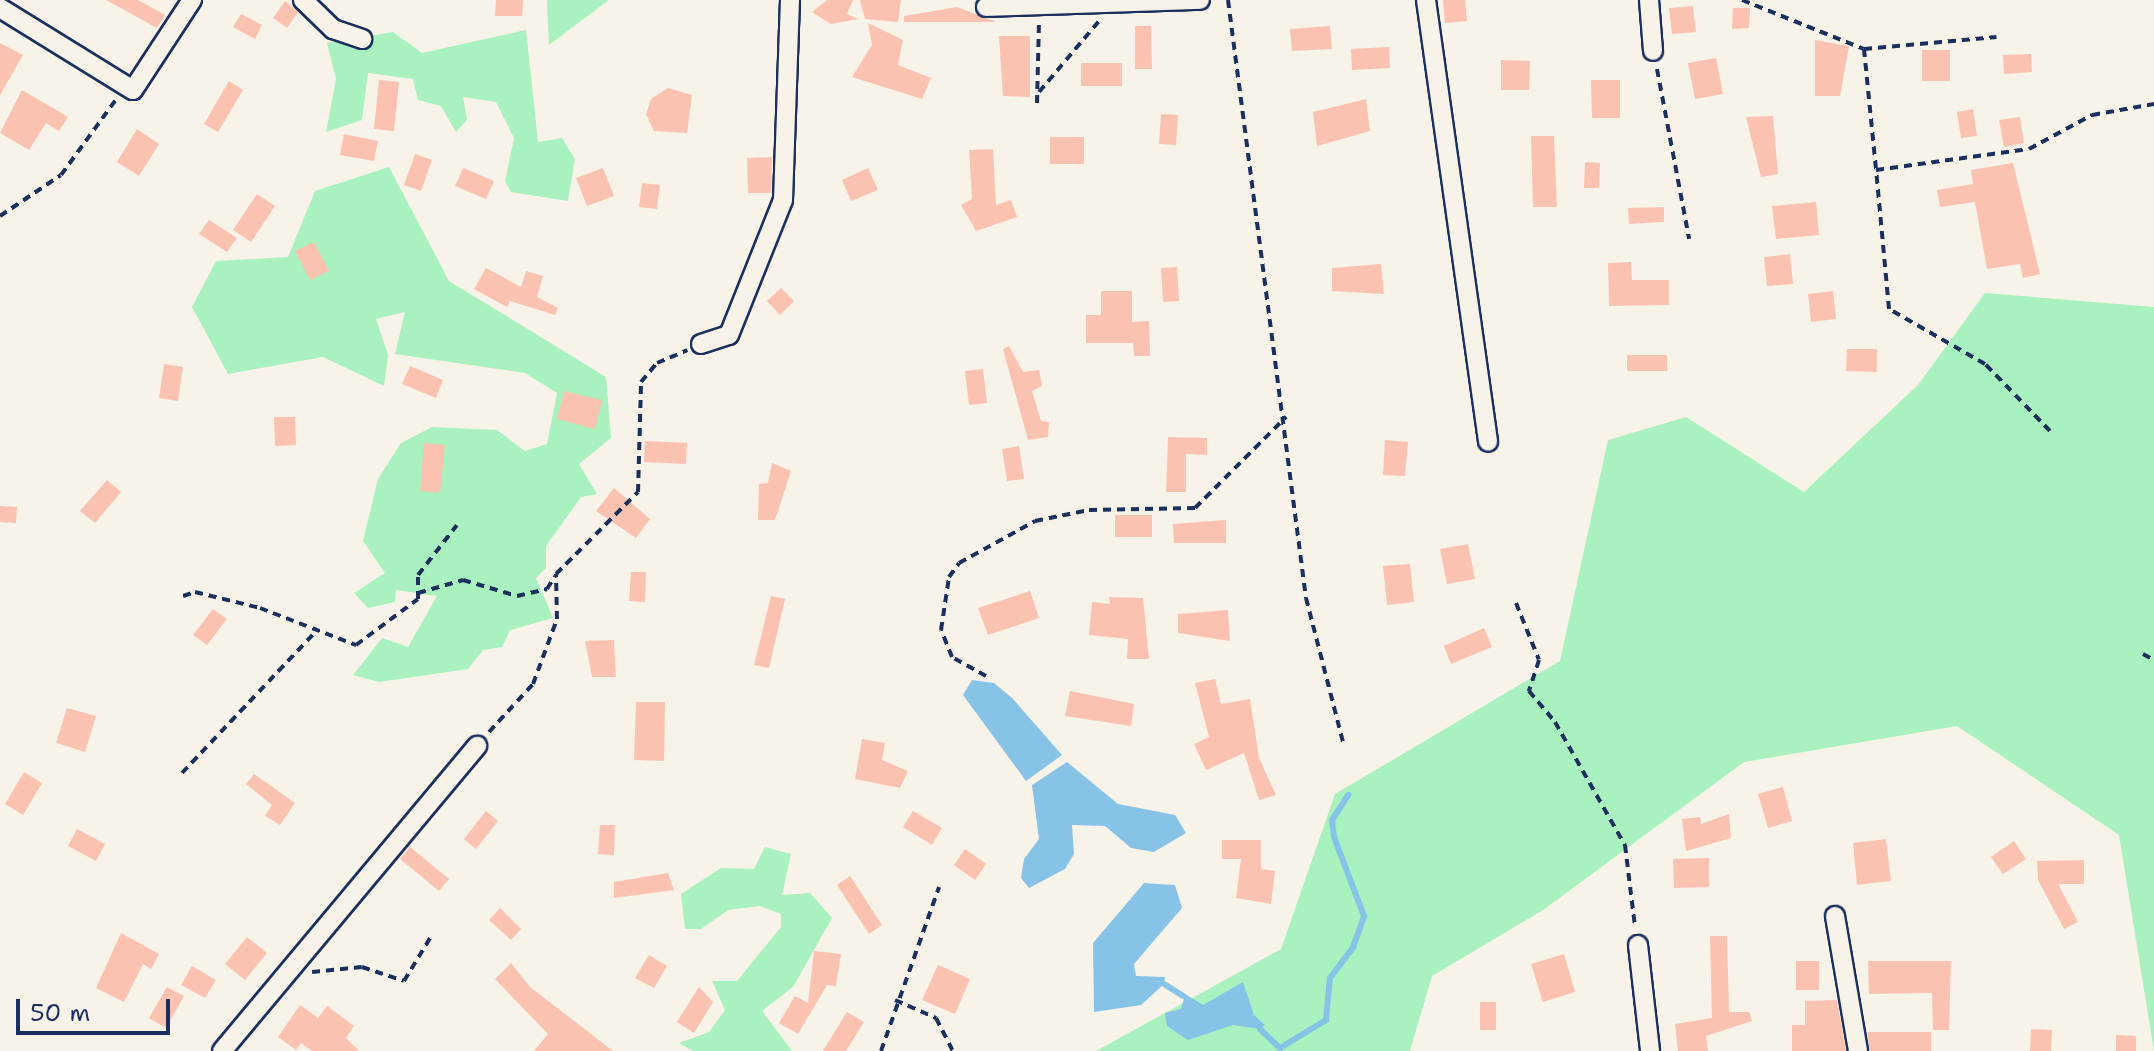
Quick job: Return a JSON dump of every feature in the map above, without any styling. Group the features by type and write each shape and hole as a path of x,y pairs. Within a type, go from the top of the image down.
{"street":[{"path":"0,8 125,89 137,88 192,0"},
{"path":"303,0 337,31 362,39"},
{"path":"701,344 729,335 783,200 790,0"},
{"path":"986,7 1200,0"},
{"path":"1426,0 1488,442"},
{"path":"1649,0 1653,51"},
{"path":"222,1051 282,975 477,746"},
{"path":"1835,916 1858,1051"},
{"path":"1638,945 1650,1051"}],"path":[{"path":"1228,0 1286,417 1306,598 1343,742"},
{"path":"1742,0 1864,49 1996,37"},
{"path":"1039,92 1115,2"},
{"path":"1037,103 1039,4"},
{"path":"1864,49 1889,309 1985,364 2050,431"},
{"path":"1653,51 1689,239"},
{"path":"0,216 61,175 125,89"},
{"path":"1876,170 2029,149 2092,115 2154,104"},
{"path":"183,596 195,592 260,608 356,645 418,593 463,580 517,596 547,589 556,574 638,492 641,382 657,363 701,344"},
{"path":"986,676 952,657 941,630 949,577 959,563 1035,521 1089,510 1195,508 1286,417"},
{"path":"418,593 418,575 457,525"},
{"path":"477,746 533,684 557,619 556,574"},
{"path":"1516,603 1539,660 1529,691 1555,722 1625,845 1638,945"},
{"path":"182,773 317,630"},
{"path":"2143,654 2154,660"},
{"path":"881,1051 895,1000 939,887"},
{"path":"282,975 362,967 404,981 432,935"},
{"path":"895,1000 936,1018 953,1051"}],"green space":[{"path":"547,0 609,0 549,45"},
{"path":"526,30 538,142 562,138 575,159 568,201 511,192 505,181 514,138 496,102 463,97 467,120 456,132 441,106 418,100 413,79 368,73 362,120 326,132 336,79 327,43 393,32 422,53"},
{"path":"389,167 449,281 606,377 611,438 579,464 597,494 581,497 546,546 546,568 536,578 553,618 510,630 502,647 483,650 468,669 379,682 353,675 382,638 408,647 437,596 396,590 395,602 368,608 354,593 385,573 363,541 378,479 401,443 432,427 497,430 525,451 547,444 557,393 525,373 395,354 405,312 376,319 388,355 384,386 323,357 228,374 192,307 216,261 288,257 315,191"},
{"path":"1985,293 2154,307 2154,1051 2119,835 1957,726 1744,762 1543,910 1432,976 1410,1051 1096,1051 1281,949 1335,794 1560,661 1608,440 1686,417 1804,492 1918,385"},
{"path":"765,847 791,854 782,895 810,893 832,918 793,987 762,1011 792,1051 693,1051 679,1043 709,1032 725,1010 712,981 737,981 781,927 781,914 759,906 728,910 701,929 685,929 681,894 721,868 754,869"}],"water":[{"path":"972,680 994,683 1012,698 1062,755 1026,781 963,695"},
{"path":"1067,762 1118,804 1175,815 1186,833 1154,852 1131,848 1105,826 1072,825 1074,854 1065,869 1029,888 1021,878 1024,859 1039,839 1032,785"},
{"path":"1144,883 1175,885 1182,908 1134,964 1136,976 1165,977 1164,984 1141,1005 1094,1012 1093,943"},
{"path":"1243,982 1254,1015 1265,1025 1260,1029 1233,1025 1188,1040 1167,1026 1165,1013 1181,1009 1185,994 1203,1005"}],"building":[{"path":"106,0 138,0 165,15 157,28"},
{"path":"496,0 523,0 522,16 495,16"},
{"path":"827,0 853,0 847,14 858,19 831,24 812,12"},
{"path":"860,0 901,0 898,22 865,19"},
{"path":"1443,0 1465,0 1467,21 1445,23"},
{"path":"285,1 298,12 287,28 273,18"},
{"path":"1693,6 1696,32 1672,34 1669,8"},
{"path":"957,7 996,22 904,22 904,16"},
{"path":"1733,8 1750,8 1749,28 1732,29"},
{"path":"241,14 262,25 255,39 233,27"},
{"path":"868,23 903,40 898,65 931,78 922,99 852,77 872,45"},
{"path":"1135,26 1151,26 1152,69 1135,69"},
{"path":"1330,26 1332,49 1292,51 1290,29"},
{"path":"999,36 1030,36 1030,97 1003,96"},
{"path":"1815,40 1849,46 1840,96 1815,96"},
{"path":"0,43 23,55 0,95"},
{"path":"1389,47 1390,68 1352,70 1351,49"},
{"path":"1922,50 1950,50 1950,81 1922,81"},
{"path":"2031,54 2032,72 2004,74 2003,55"},
{"path":"1716,58 1723,94 1695,99 1688,63"},
{"path":"1501,60 1530,61 1529,90 1501,90"},
{"path":"1081,63 1122,63 1122,86 1081,86"},
{"path":"379,80 399,82 394,131 374,129"},
{"path":"1591,80 1620,80 1620,118 1592,118"},
{"path":"229,81 243,90 218,132 204,124"},
{"path":"668,88 692,95 687,133 654,131 646,114 651,99"},
{"path":"22,90 68,117 59,131 46,123 29,150 0,133"},
{"path":"1366,99 1370,131 1317,146 1313,112"},
{"path":"1973,109 1977,136 1961,138 1957,112"},
{"path":"1161,114 1178,115 1176,145 1159,144"},
{"path":"1773,116 1778,174 1761,177 1746,117"},
{"path":"2020,117 2024,143 2004,147 1999,120"},
{"path":"137,129 159,144 139,176 117,162"},
{"path":"344,134 378,141 374,161 340,155"},
{"path":"1531,136 1554,136 1557,207 1533,207"},
{"path":"1050,137 1084,137 1084,164 1050,164"},
{"path":"993,149 996,205 1011,200 1017,217 976,231 961,205 972,199 969,150"},
{"path":"415,154 432,160 421,191 404,185"},
{"path":"772,157 771,193 748,193 747,158"},
{"path":"1585,162 1600,163 1599,188 1584,188"},
{"path":"2013,163 2040,274 2023,278 2020,264 1987,269 1975,202 1940,207 1937,190 1973,184 1971,170"},
{"path":"463,168 494,181 486,199 455,186"},
{"path":"603,168 614,196 587,206 576,178"},
{"path":"868,168 878,190 851,201 842,180"},
{"path":"642,183 660,185 657,209 639,207"},
{"path":"257,194 275,206 251,242 233,230"},
{"path":"1816,202 1819,235 1776,239 1772,206"},
{"path":"1664,207 1664,222 1629,224 1628,208"},
{"path":"209,220 237,238 227,252 199,234"},
{"path":"314,242 329,271 310,280 295,251"},
{"path":"1790,254 1793,284 1767,286 1764,257"},
{"path":"1631,262 1632,280 1669,280 1669,305 1609,306 1608,263"},
{"path":"1381,264 1384,294 1332,291 1332,268"},
{"path":"1177,267 1179,301 1163,302 1161,268"},
{"path":"486,268 521,287 526,271 543,276 537,297 558,308 555,315 510,301 507,307 474,289"},
{"path":"781,288 794,301 780,315 767,301"},
{"path":"1101,291 1132,291 1132,322 1149,321 1150,356 1134,356 1133,343 1086,343 1086,315 1101,315"},
{"path":"1833,291 1836,319 1811,322 1808,294"},
{"path":"1009,346 1023,372 1039,370 1042,386 1032,391 1041,421 1049,422 1048,437 1028,440 1003,349"},
{"path":"1847,349 1877,349 1877,372 1846,371"},
{"path":"1627,355 1667,355 1667,371 1627,371"},
{"path":"164,364 183,367 178,401 159,398"},
{"path":"410,366 443,380 436,398 402,384"},
{"path":"983,369 987,403 969,405 965,371"},
{"path":"564,391 602,400 595,429 557,419"},
{"path":"274,417 295,417 296,445 275,446"},
{"path":"1168,437 1207,438 1207,455 1186,454 1186,492 1166,492"},
{"path":"1385,440 1408,442 1405,476 1383,475"},
{"path":"645,441 687,443 686,464 644,462"},
{"path":"424,443 445,445 440,493 420,491"},
{"path":"1019,446 1024,479 1007,481 1002,449"},
{"path":"772,463 791,471 775,520 758,520 759,484 768,483"},
{"path":"107,480 121,492 95,523 80,511"},
{"path":"614,488 650,519 636,538 596,511"},
{"path":"0,506 17,507 16,523 0,522"},
{"path":"1115,515 1152,515 1152,537 1115,537"},
{"path":"1226,520 1226,543 1174,543 1173,524"},
{"path":"1468,544 1475,579 1447,584 1440,549"},
{"path":"1410,564 1414,602 1387,605 1383,566"},
{"path":"631,572 646,572 645,602 629,601"},
{"path":"1030,591 1039,618 988,635 978,608"},
{"path":"771,596 785,599 769,668 754,665"},
{"path":"1109,597 1143,598 1149,659 1127,659 1128,639 1089,635 1092,602 1110,604"},
{"path":"213,609 227,619 207,645 193,635"},
{"path":"1228,610 1230,641 1178,633 1178,614"},
{"path":"1484,628 1492,647 1451,664 1444,646"},
{"path":"614,640 616,677 592,677 585,641"},
{"path":"1215,679 1221,704 1250,699 1259,758 1276,795 1259,800 1244,753 1206,770 1194,744 1209,737 1195,683"},
{"path":"1070,691 1134,704 1131,726 1065,716"},
{"path":"636,702 665,702 664,761 634,760"},
{"path":"67,708 96,716 85,752 56,743"},
{"path":"862,739 885,743 882,760 908,771 900,788 855,779"},
{"path":"24,772 42,783 23,815 5,804"},
{"path":"254,774 295,803 280,825 265,816 272,805 246,784"},
{"path":"1783,787 1792,821 1768,828 1758,794"},
{"path":"486,811 498,821 476,849 464,839"},
{"path":"913,811 942,828 932,845 903,827"},
{"path":"1729,814 1731,838 1686,851 1682,819 1700,817 1701,824"},
{"path":"600,825 615,825 614,855 598,854"},
{"path":"77,829 105,844 96,861 68,846"},
{"path":"1886,839 1891,881 1857,885 1853,843"},
{"path":"1222,840 1261,840 1261,869 1275,871 1271,904 1236,898 1241,859 1222,859"},
{"path":"2014,841 2026,859 2003,874 1991,857"},
{"path":"410,847 449,879 439,891 400,859"},
{"path":"965,849 986,864 975,880 954,865"},
{"path":"1709,858 1709,887 1674,888 1673,859"},
{"path":"2084,860 2084,884 2058,884 2078,922 2064,929 2038,880 2037,861"},
{"path":"668,873 674,890 614,898 614,882"},
{"path":"850,876 882,925 869,934 837,885"},
{"path":"500,908 521,929 511,940 489,920"},
{"path":"121,933 159,954 151,969 143,964 124,1002 96,988"},
{"path":"1710,936 1727,936 1729,1012 1749,1012 1752,1021 1706,1036 1708,1051 1678,1051 1675,1024 1712,1018"},
{"path":"247,937 267,953 245,980 225,964"},
{"path":"814,951 841,954 836,986 827,985 798,1034 779,1023 795,996 808,1003"},
{"path":"1564,954 1575,992 1543,1002 1531,964"},
{"path":"649,955 667,966 654,988 635,978"},
{"path":"1796,961 1819,961 1819,990 1796,990"},
{"path":"1868,961 1951,961 1949,1030 1933,1030 1932,993 1869,994"},
{"path":"511,963 530,987 613,1051 534,1051 548,1034 495,979"},
{"path":"938,965 970,979 955,1014 922,1000"},
{"path":"192,966 216,980 205,998 181,985"},
{"path":"167,987 184,996 166,1028 149,1018"},
{"path":"699,987 713,1002 694,1033 677,1022"},
{"path":"1837,1000 1846,1051 1792,1051 1792,1025 1805,1025 1805,1001"},
{"path":"1480,1002 1496,1002 1496,1030 1480,1030"},
{"path":"300,1005 318,1018 327,1006 354,1026 346,1038 359,1051 312,1051 301,1043 296,1050 278,1037"},
{"path":"847,1012 864,1022 846,1051 823,1051"},
{"path":"2031,1029 2052,1030 2051,1051 2030,1051"},
{"path":"1867,1032 1931,1032 1931,1051 1870,1051"},
{"path":"2116,1035 2136,1036 2136,1051 2116,1051"}],"waterway":[{"path":"1260,1029 1280,1048 1326,1020 1330,978 1353,947 1364,916 1334,837 1332,820 1348,795"},
{"path":"1164,984 1183,996"}]}
